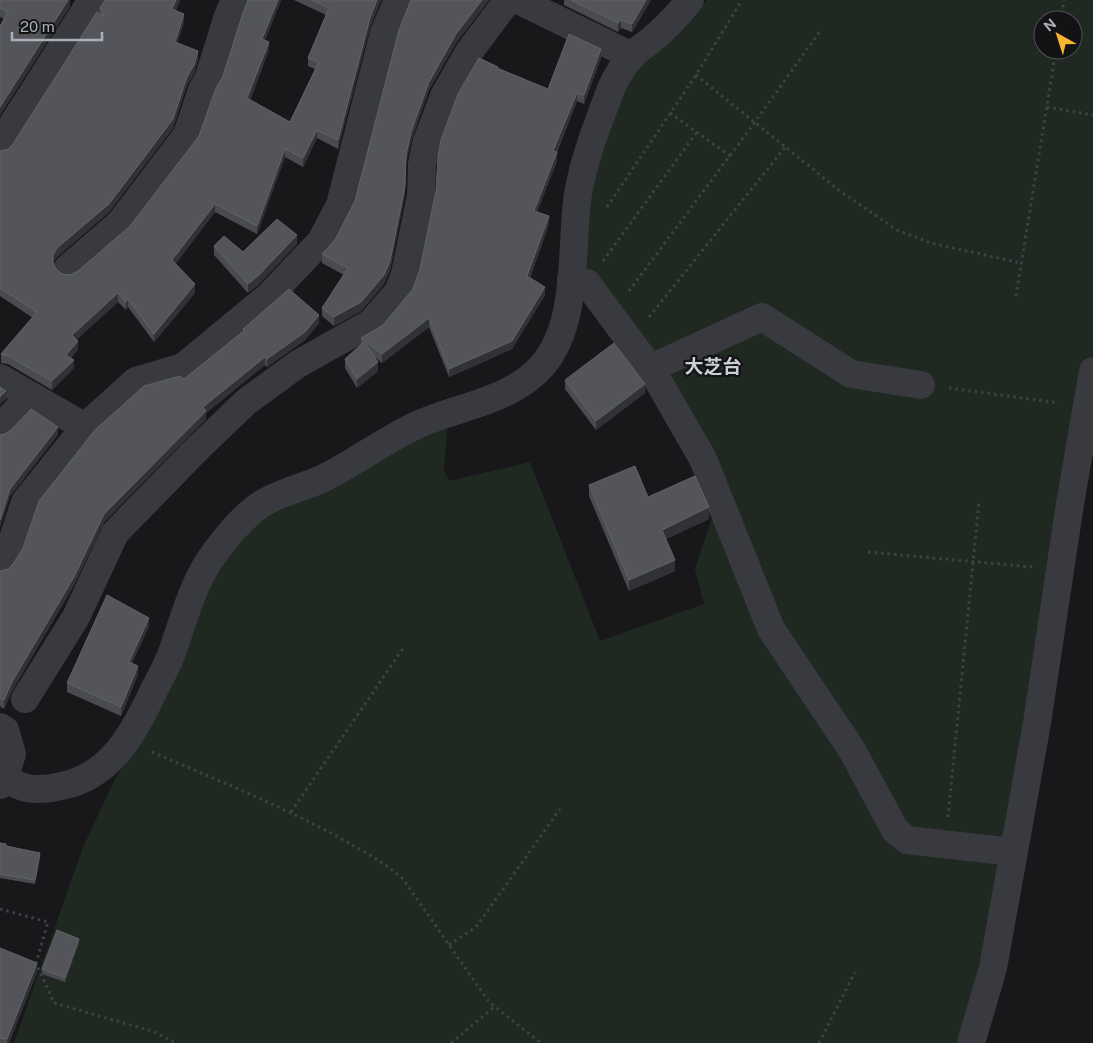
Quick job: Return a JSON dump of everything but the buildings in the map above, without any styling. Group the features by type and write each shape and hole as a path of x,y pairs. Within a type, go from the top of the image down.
{"street":[{"path":"0,144 92,0"},
{"path":"68,268 120,223 187,135 235,0"},
{"path":"0,564 10,548 26,502 85,427 136,381 183,367 269,296 321,240 340,205 384,33 398,0"},
{"path":"25,699 76,616 115,533 246,402 298,364 371,323 398,292 405,274 421,196 423,158 426,144 441,104 469,52 510,0 632,56"},
{"path":"2,729 12,754 1,780 26,788 46,789 86,779 103,767 135,729 170,657 199,576 218,547 241,522 264,503 321,479 419,424 472,407 518,386 542,366 556,344 570,295 579,281 578,193 590,145 612,85 632,56 679,15 690,0"},
{"path":"579,281 611,315 651,368 703,459 770,629 852,750 895,830 907,840 1013,852"},
{"path":"651,368 762,317 851,374 922,385"},
{"path":"971,1043 993,968 1037,722 1070,504 1093,371"},
{"path":"0,378 85,427"},
{"path":"0,428 30,396"}],"path":[{"path":"606,207 696,75 742,0"},
{"path":"611,315 730,156 820,31"},
{"path":"1016,296 1054,60"},
{"path":"696,75 840,191 897,230 939,245 1021,263"},
{"path":"1047,106 1093,115"},
{"path":"670,113 730,156"},
{"path":"579,281 697,132"},
{"path":"630,340 786,146"},
{"path":"922,385 1087,407"},
{"path":"944,844 979,502"},
{"path":"868,552 1040,568"},
{"path":"291,812 404,647"},
{"path":"126,741 291,812 391,868 403,879 494,1007 541,1043"},
{"path":"449,945 476,927 560,809"},
{"path":"0,909 48,922 36,963 54,1003 155,1032 175,1043"},
{"path":"819,1043 854,972"},
{"path":"451,1043 494,1007"}],"shaded area":[{"path":"707,0 1093,0 1093,353 1072,456 1040,664 964,1043 14,1043 83,847 117,775 145,731 225,554 262,516 290,506 342,480 417,436 447,429 444,471 450,481 530,462 600,641 704,604 695,569 719,497 705,467 587,299 582,254 588,190 622,91 648,56 680,33"}],"district":[{"name":"大芝台","path":"713,366"}]}
